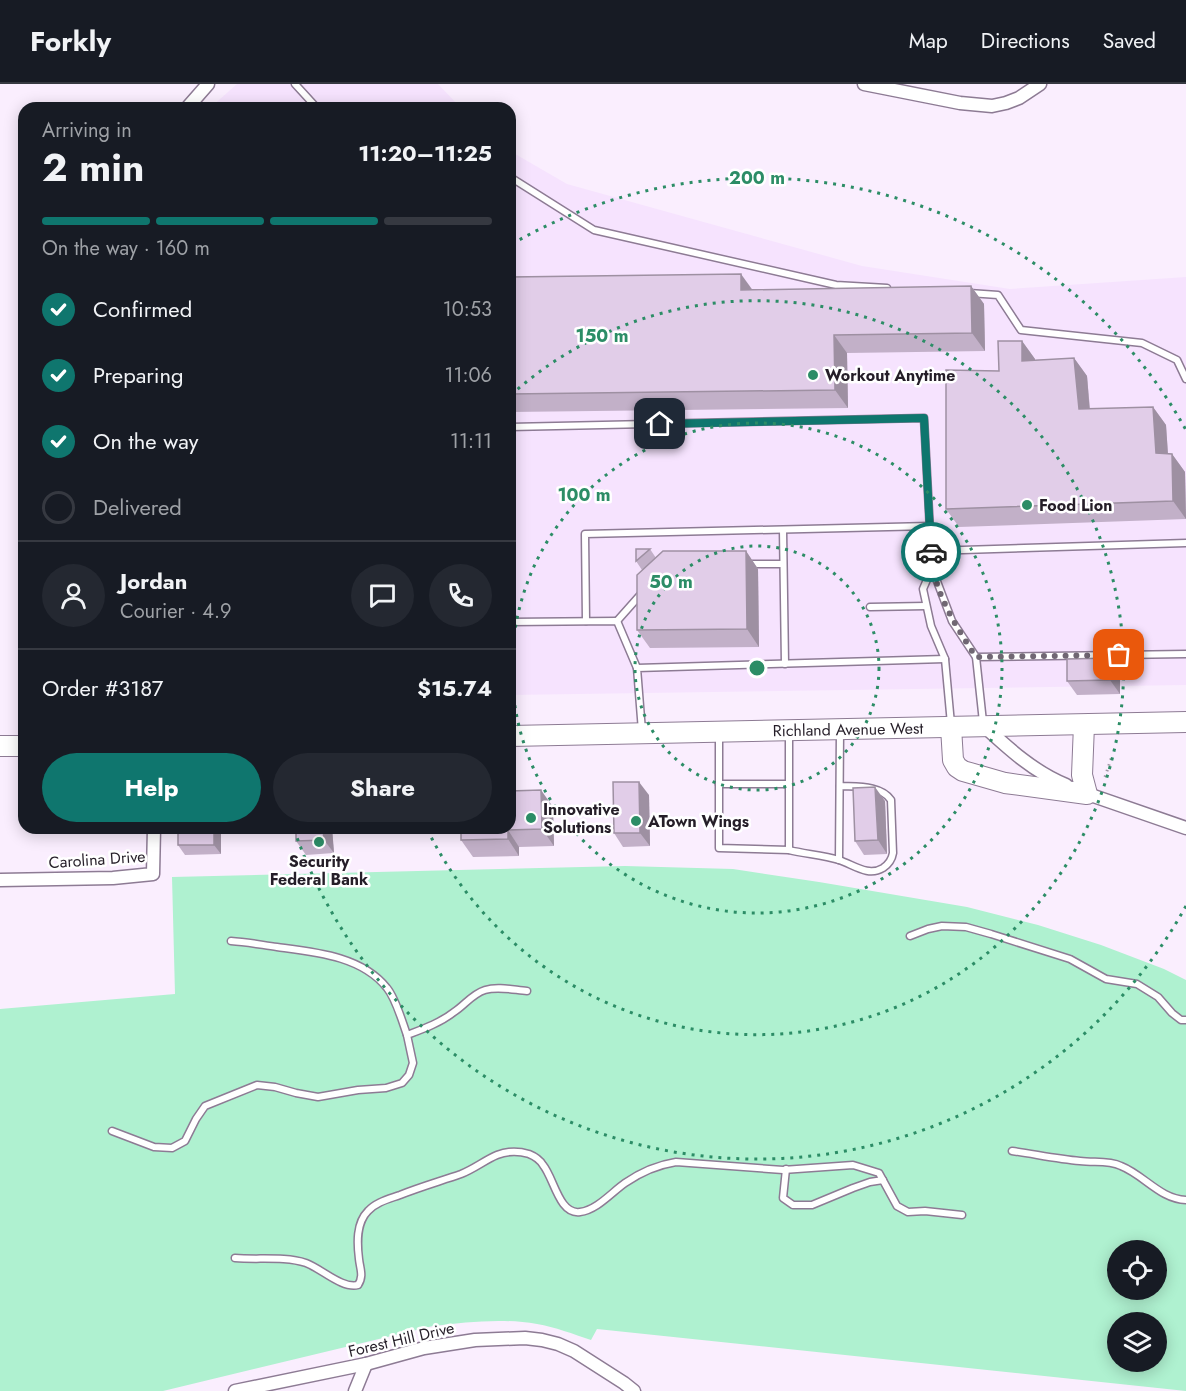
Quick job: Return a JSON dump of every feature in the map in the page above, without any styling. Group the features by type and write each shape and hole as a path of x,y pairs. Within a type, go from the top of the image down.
{"main road":[{"name":"Richland Avenue West","path":"516,736 1186,722"},
{"path":"951,727 953,760 963,771 1005,783 1087,794 1082,775 1084,725"},
{"path":"0,746 18,746"}],"street":[{"path":"192,102 208,84"},
{"path":"864,84 960,103 992,106 1019,98 1040,84"},
{"path":"984,726 1016,756 1053,780 1186,828"},
{"name":"Carolina Drive","path":"0,880 113,878 153,874 154,834"},
{"name":"Forest Hill Drive","path":"235,1391 366,1364 424,1348 475,1340 525,1338 558,1344 574,1351 634,1391"},
{"path":"355,1391 366,1364"}],"lane":[{"path":"295,84 312,102"},
{"path":"516,181 594,230 836,285 899,289"},
{"path":"964,293 998,295 1021,330 1142,343 1177,360 1186,379"},
{"path":"516,427 924,418 932,568 952,621 976,657 984,726"},
{"path":"586,621 585,534 930,526"},
{"path":"783,530 785,664"},
{"path":"931,550 1186,543"},
{"path":"740,564 783,564"},
{"path":"932,568 922,589 931,626 945,659 951,727"},
{"path":"516,622 617,621 649,586"},
{"path":"870,607 926,606"},
{"path":"617,621 637,668 643,735"},
{"path":"976,657 1186,654"},
{"path":"637,668 945,659"},
{"path":"839,860 840,730"},
{"path":"789,731 789,850"},
{"path":"719,732 719,848 789,850 839,860 864,871 876,871 886,866 893,853 891,800 886,793 877,790 840,786"},
{"path":"719,784 789,784"},
{"path":"910,936 942,926 966,927 991,934 1070,959 1106,979 1137,984 1158,997 1181,1020 1186,1020"},
{"path":"112,1131 154,1147 172,1148 185,1141 196,1119 206,1106 257,1085 275,1086 296,1094 318,1097 386,1088 402,1083 409,1075 413,1063 407,1035 389,989 375,975 357,965 303,950 231,941"},
{"path":"407,1035 440,1022 456,1012 477,993 488,989 527,991"},
{"path":"1012,1151 1082,1162 1104,1161 1122,1166 1162,1192 1178,1200 1186,1200"},
{"path":"235,1258 293,1260 320,1269 345,1285 358,1285 362,1273 358,1234 368,1211 380,1202 463,1173 498,1154 510,1152 525,1153 543,1164 567,1209 578,1213 590,1209 646,1170 676,1162 786,1169 853,1165 879,1173 897,1206 908,1212 925,1211 962,1215"},
{"path":"786,1169 783,1198 793,1205 813,1205 853,1188 883,1180"}],"path":[{"path":"1105,777 1112,756"}],"shaded area":[{"path":"237,84 438,84 455,102 217,102"},
{"path":"516,154 567,184 862,266 1010,289 1186,277 1186,685 516,695"}],"green space":[{"path":"625,866 733,869 967,907 1038,925 1101,945 1164,969 1186,980 1186,1391 597,1329 591,1340 544,1325 498,1321 433,1326 163,1391 0,1391 0,1009 175,994 172,877"}],"building":[{"path":"741,274 741,290 971,286 972,333 834,335 835,390 516,394 516,277"},
{"path":"998,341 1022,341 1022,361 1074,358 1079,409 1153,407 1156,453 1172,454 1173,501 946,509 946,370 999,371"},
{"path":"636,549 650,549 636,561"},
{"path":"663,551 746,551 747,629 637,630 637,575"},
{"path":"1111,658 1110,680 1067,681 1067,659"},
{"path":"613,782 639,782 640,833 614,833"},
{"path":"875,787 878,840 855,841 853,788"},
{"path":"541,790 542,829 516,830 516,791"},
{"path":"178,834 214,834 214,845 178,845"},
{"path":"296,834 324,834 324,840 296,841"},
{"path":"461,834 508,834 508,839 461,840"}],"way so far":[{"path":"931,552 932,568 942,598 952,621 976,657 1119,655"}],"place":[{"name":"Workout Anytime","path":"813,375"},
{"name":"Food Lion","path":"1027,505"},
{"name":"Innovative Solutions","path":"531,818"},
{"name":"ATown Wings","path":"636,821"},
{"name":"Security Federal Bank","path":"319,842"}],"route":[{"path":"660,424 924,418 931,552"}]}
